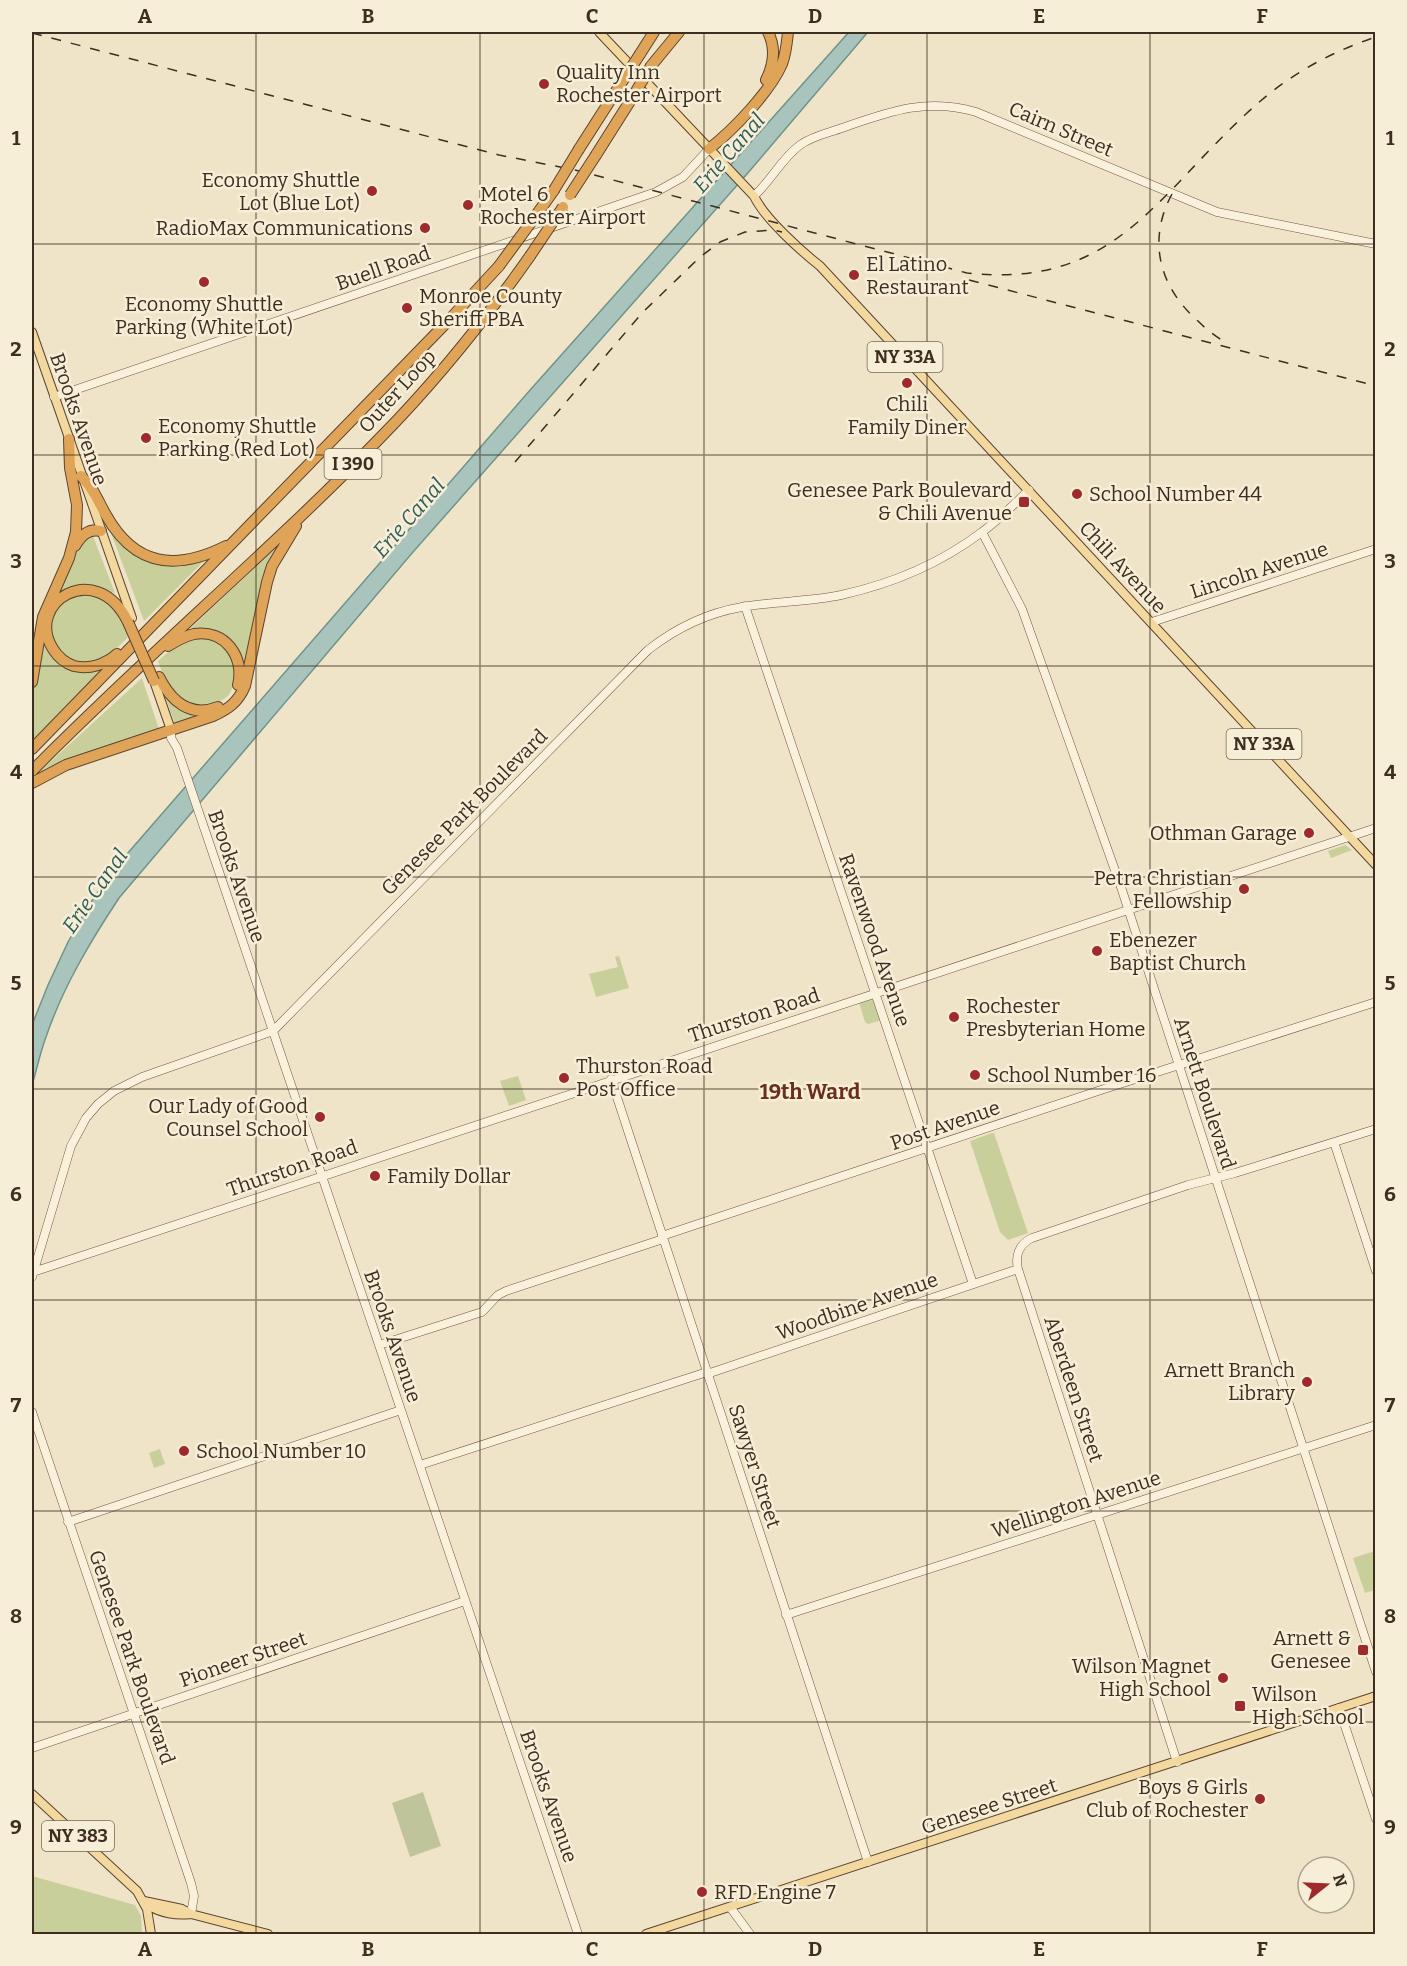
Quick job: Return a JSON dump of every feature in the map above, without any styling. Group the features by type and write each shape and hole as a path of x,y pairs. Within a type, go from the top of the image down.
{"highway":[{"name":"Outer Loop","path":"32,750 499,266 554,190 654,32"},
{"name":"Outer Loop","path":"32,771 381,437 438,374 505,291 530,256 673,32"},
{"path":"651,66 679,32"},
{"path":"709,149 718,135 767,79 773,60 773,44 768,32"},
{"path":"709,149 721,139 773,80 783,62 788,32"},
{"path":"69,439 70,468 78,515 69,558"},
{"path":"81,476 91,486 105,515 126,544 146,556 165,561 189,560 234,542"},
{"path":"32,783 62,767 171,731 232,707 241,695 272,566 290,534 312,504"},
{"path":"32,682 43,617 69,558 83,535 92,530 101,531"},
{"path":"144,634 128,643 108,661 87,667 72,665 61,659 52,648 47,635 48,620 55,605 67,594 81,590 94,590 109,597 130,620 156,679 175,701 188,709 203,711 219,706 232,696 238,685 240,672 238,658 230,646 220,638 207,634 188,636 155,653"}],"main road":[{"name":"Chili Avenue","path":"599,32 754,196 775,214 820,266 1376,865"},
{"name":"Brooks Avenue","path":"32,332 130,620"},
{"name":"Brooks Avenue","path":"156,679 171,731"},
{"name":"Genesee Street","path":"646,1935 1376,1696"},
{"name":"NY 383","path":"32,1794 129,1883 144,1901"},
{"path":"144,1901 180,1908 191,1914 268,1935"},
{"path":"144,1901 151,1935"}],"street":[{"name":"Cairn Street","path":"754,196 789,155 808,140 893,111 917,105 943,105 976,112 1217,212 1376,244"},
{"name":"Buell Road","path":"54,397 656,192 682,177 709,149"},
{"name":"Genesee Park Boulevard","path":"32,1274 71,1146 86,1118 98,1104 114,1091 142,1077 273,1031 636,660 663,638 689,623 712,614 745,606 826,598 876,585 935,561 982,532 1029,490"},
{"name":"Arnett Boulevard","path":"982,532 1022,609 1129,909 1376,1672"},
{"name":"Lincoln Avenue","path":"1152,622 1376,549"},
{"name":"Ravenwood Avenue","path":"745,606 973,1284"},
{"name":"Brooks Avenue","path":"171,731 171,738 177,748 578,1935"},
{"name":"Thurston Road","path":"32,1274 322,1175 1376,828"},
{"name":"Post Avenue","path":"379,1345 482,1312 498,1295 506,1291 928,1148 1376,1002"},
{"name":"Sawyer Street","path":"610,1080 868,1862"},
{"path":"1018,1269 1016,1258 1019,1250 1023,1243 1032,1238 1188,1185 1376,1129"},
{"path":"1334,1142 1376,1270"},
{"name":"Woodbine Avenue","path":"420,1466 1018,1269"},
{"name":"Aberdeen Street","path":"1018,1269 1177,1762"},
{"path":"68,1522 401,1410"},
{"name":"Genesee Park Boulevard","path":"32,1412 192,1887 194,1901 191,1914"},
{"name":"Wellington Avenue","path":"786,1614 1376,1425"},
{"name":"Pioneer Street","path":"32,1748 465,1601"},
{"path":"1339,1708 1376,1819"},
{"path":"730,1907 750,1935"}],"green space":[{"path":"106,520 133,551 203,562 144,621"},
{"path":"93,536 115,593 99,589 57,598 82,540"},
{"path":"283,541 243,667 235,648 189,631"},
{"path":"76,593 105,597 123,622 128,637 108,655 92,662 75,662 66,658 51,639 53,612"},
{"path":"42,631 55,657 101,670 32,742 32,697"},
{"path":"196,636 217,640 235,661 234,682 229,695 218,702 198,708 172,690 158,661 175,646"},
{"path":"142,678 159,729 39,776 37,774"},
{"path":"164,693 192,713 202,717 175,724"},
{"path":"1345,845 1352,850 1331,858 1328,851"},
{"path":"619,956 629,988 596,997 589,974 618,967 615,957"},
{"path":"873,997 882,1020 868,1024 865,1022 859,1002"},
{"path":"518,1076 526,1100 509,1106 500,1081"},
{"path":"994,1133 1028,1233 1008,1240 1000,1232 970,1141"},
{"path":"160,1449 165,1464 154,1468 149,1453"},
{"path":"1375,1551 1375,1590 1365,1593 1353,1558"},
{"path":"423,1792 441,1846 410,1857 392,1803"},
{"path":"32,1876 135,1905 141,1916 142,1934 32,1934"}],"water":[{"path":"849,32 868,32 747,174 413,552 119,898 60,1000 32,1085 32,1025 68,942 89,905 114,869 531,389"}],"railway":[{"path":"32,33 499,155 575,170 967,273 1017,274 1059,267 1095,252 1126,231 1156,206 1261,100 1291,78 1323,59 1376,37"},
{"path":"1172,194 1164,211 1160,228 1161,262 1166,278 1185,308 1209,331 1229,344"},
{"path":"515,462 642,313 700,257 720,242 745,232 773,230 782,232"},
{"path":"969,280 1376,386"}],"place":[{"name":"Quality Inn Rochester Airport","path":"544,84"},
{"name":"Economy Shuttle Lot (Blue Lot)","path":"372,191"},
{"name":"Motel 6 Rochester Airport","path":"468,205"},
{"name":"RadioMax Communications","path":"425,228"},
{"name":"El Latino Restaurant","path":"854,275"},
{"name":"Economy Shuttle Parking (White Lot)","path":"204,282"},
{"name":"Monroe County Sheriff PBA","path":"407,308"},
{"name":"Chili Family Diner","path":"907,383"},
{"name":"Economy Shuttle Parking (Red Lot)","path":"146,438"},
{"name":"School Number 44","path":"1077,494"},
{"name":"Genesee Park Boulevard & Chili Avenue","path":"1024,502"},
{"name":"Othman Garage","path":"1309,833"},
{"name":"Petra Christian Fellowship","path":"1244,889"},
{"name":"Ebenezer Baptist Church","path":"1097,951"},
{"name":"Rochester Presbyterian Home","path":"954,1017"},
{"name":"School Number 16","path":"975,1075"},
{"name":"Thurston Road Post Office","path":"564,1078"},
{"name":"Our Lady of Good Counsel School","path":"320,1117"},
{"name":"Family Dollar","path":"375,1176"},
{"name":"Arnett Branch Library","path":"1307,1382"},
{"name":"School Number 10","path":"184,1451"},
{"name":"Arnett & Genesee","path":"1363,1650"},
{"name":"Wilson Magnet High School","path":"1223,1678"},
{"name":"Wilson High School","path":"1240,1706"},
{"name":"Boys & Girls Club of Rochester","path":"1260,1799"},
{"name":"RFD Engine 7","path":"702,1892"}],"district":[{"name":"19th Ward","path":"810,1092"}],"water label":[{"name":"Erie Canal","path":"729,153"},
{"name":"Erie Canal","path":"409,518"},
{"name":"Erie Canal","path":"95,891"}]}
